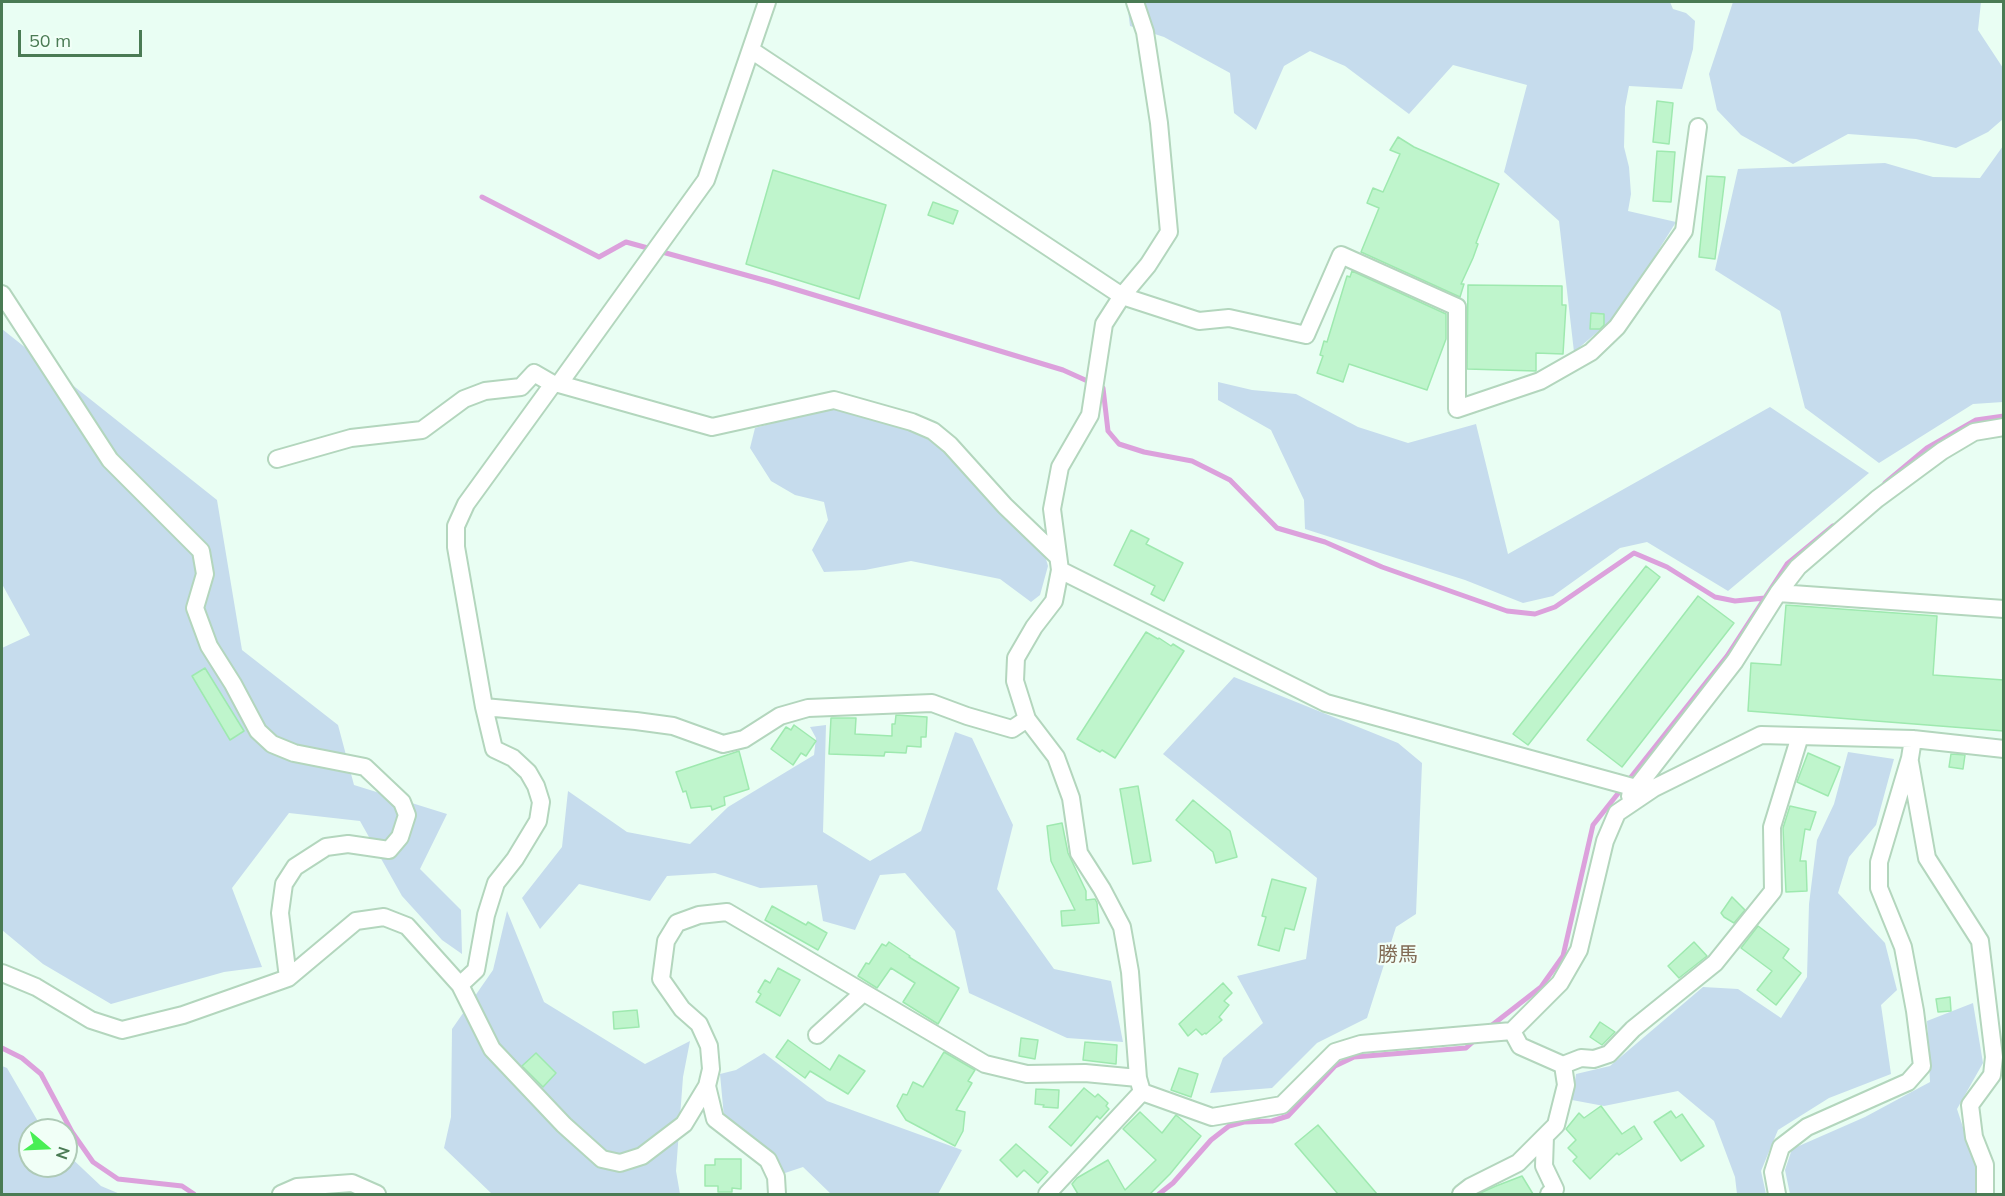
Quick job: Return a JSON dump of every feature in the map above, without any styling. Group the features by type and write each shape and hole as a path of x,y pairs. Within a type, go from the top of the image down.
{"street":[{"path":"460,985 476,970 486,915 496,884 515,859 538,821 541,802 528,772 513,758 494,749 484,707 456,547 456,526 466,504 706,180 767,2"},
{"path":"1052,1192 1140,1085 1130,972 1122,927 1079,853 1071,798 1056,757 1027,719 1015,681 1016,657 1034,627 1054,601 1058,562 1052,509 1060,467 1090,415 1104,324 1122,296 1148,265 1168,232 1159,123 1145,32 1135,2"},
{"path":"751,50 1122,296 1198,321 1229,318 1306,335 1341,255 1457,307 1457,409 1540,381 1591,352 1617,327 1684,231 1698,127"},
{"path":"2,294 110,460 201,551 205,574 195,608 209,646 233,684 258,731 272,744 294,753 365,767 402,802 406,815 400,837 389,850 348,844 326,847 295,867 284,884 280,913 288,978"},
{"path":"277,459 351,438 422,430 464,399 484,391 521,387 534,373 556,384 712,427 834,400 912,422 933,431 950,445 1058,562 1326,703 1636,788"},
{"path":"2,973 36,987 91,1020 122,1030 183,1015 288,978 356,921 384,917 407,927 460,985 492,1049 564,1125 602,1159 620,1164 642,1156 684,1124 707,1086 711,1069 709,1046 699,1024 682,1009 661,980 666,940 677,923 699,915 727,912 985,1064 1027,1074 1085,1073 1140,1085 1212,1117 1282,1105 1335,1052 1361,1044 1512,1030 1560,983 1580,950 1605,841 1617,813 1735,661 1778,593 1798,567 1877,500 1941,451 1974,432 2004,427"},
{"path":"1778,593 2004,609"},
{"path":"484,707 673,726 723,744 744,739 780,716 808,708 932,703 1012,729 1027,719"},
{"path":"1617,813 1654,788 1761,735 1912,739 2004,748"},
{"path":"1512,1030 1520,1046 1563,1065 1581,1058 1594,1059 1609,1054 1633,1029 1715,963 1773,891 1772,827 1800,736"},
{"path":"1777,1194 1773,1172 1781,1147 1807,1127 1908,1082 1922,1066 1903,947 1879,888 1880,862 1910,758 1912,739"},
{"path":"1910,758 1927,858 1980,941 1994,1057 1992,1075 1970,1105 1974,1137 1985,1166 1985,1194"},
{"path":"817,1035 863,993"},
{"path":"1461,1194 1470,1187 1518,1164 1556,1125 1566,1085 1563,1065"},
{"path":"707,1086 715,1119 768,1160 776,1177 777,1194"},
{"path":"1545,1136 1544,1166 1555,1189 1549,1194"},
{"path":"281,1194 297,1187 352,1183 377,1194"}],"shaded area":[{"path":"1127,2 1670,2 1673,9 1686,13 1695,21 1693,49 1682,89 1629,86 1625,107 1624,147 1629,167 1631,194 1628,211 1676,222 1614,318 1574,352 1559,221 1504,172 1527,85 1453,65 1409,114 1345,66 1310,51 1284,66 1256,130 1234,113 1230,73 1164,37 1130,26"},
{"path":"1733,2 1981,2 1978,30 2003,68 2003,119 1988,132 1956,148 1916,139 1848,134 1793,164 1741,135 1717,110 1709,74"},
{"path":"2003,146 2003,402 1973,404 1879,463 1805,408 1780,311 1715,270 1738,169 1885,163 1933,177 1980,178"},
{"path":"2,329 217,500 242,650 338,725 354,785 447,814 420,869 461,910 462,954 442,940 402,896 360,821 289,813 232,888 262,967 224,972 111,1004 43,964 2,930 2,648 30,635 2,584"},
{"path":"1218,382 1252,390 1296,394 1358,427 1408,443 1476,424 1508,554 1770,407 1869,473 1728,591 1647,542 1620,548 1553,596 1523,603 1465,580 1305,529 1304,500 1271,430 1218,400"},
{"path":"837,408 921,433 936,443 1044,552 1048,566 1040,595 1031,602 1000,579 911,561 865,570 824,572 812,550 828,520 824,502 795,495 771,481 750,448 755,428 816,411"},
{"path":"1234,677 1398,743 1422,763 1416,914 1396,927 1367,1018 1317,1043 1272,1088 1210,1093 1223,1058 1263,1023 1237,976 1306,959 1317,878 1163,754"},
{"path":"826,725 823,832 870,861 921,831 955,732 972,738 1013,825 997,889 1054,969 1111,981 1123,1042 1067,1038 969,993 955,931 905,873 880,875 855,930 823,921 817,885 760,888 715,873 667,876 650,901 579,884 540,929 522,898 562,847 568,791 627,832 690,844 728,807 814,755 816,738 810,727"},
{"path":"1848,752 1894,759 1876,825 1849,857 1838,893 1885,943 1897,990 1881,1005 1891,1074 1829,1098 1778,1130 1761,1171 1766,1194 1737,1194 1735,1177 1714,1121 1678,1091 1604,1106 1572,1100 1576,1074 1610,1066 1703,987 1738,989 1781,1018 1807,977 1809,904 1817,840 1834,804"},
{"path":"507,911 544,1002 645,1064 690,1041 683,1077 676,1171 680,1194 492,1194 444,1148 451,1117 452,1029 493,970"},
{"path":"1973,1003 1983,1063 1957,1109 1977,1170 1975,1194 1790,1194 1785,1170 1792,1149 1865,1117 1930,1082 1927,1021"},
{"path":"764,1053 827,1101 962,1150 938,1194 831,1194 803,1167 782,1174 768,1150 724,1117 720,1074 736,1070"},
{"path":"2,1066 7,1068 36,1118 18,1118 18,1178 78,1178 78,1164 101,1186 120,1194 2,1194"}],"building":[{"path":"1657,101 1673,103 1669,144 1653,142"},
{"path":"1398,137 1414,147 1499,184 1476,243 1478,244 1473,258 1461,284 1464,284 1460,297 1361,252 1379,208 1367,203 1373,188 1383,192 1400,154 1390,150"},
{"path":"1657,151 1675,152 1671,202 1653,201"},
{"path":"773,170 886,205 859,299 746,264"},
{"path":"1707,176 1725,177 1715,259 1699,257"},
{"path":"933,202 958,211 953,224 928,215"},
{"path":"1352,271 1446,314 1446,339 1427,390 1349,364 1343,382 1317,373 1323,356 1320,355 1324,341 1327,342 1347,276 1350,277"},
{"path":"1468,285 1562,286 1562,305 1566,305 1563,354 1536,353 1536,371 1467,369"},
{"path":"1591,313 1604,314 1604,325 1600,329 1590,329"},
{"path":"1131,530 1149,539 1146,544 1183,563 1164,601 1151,594 1155,586 1114,565"},
{"path":"1646,566 1660,577 1528,745 1513,734"},
{"path":"1698,596 1734,623 1622,767 1587,740"},
{"path":"1786,605 1937,616 1933,675 2004,680 2004,731 1748,711 1751,663 1781,665"},
{"path":"1146,632 1184,651 1115,758 1077,739"},
{"path":"205,668 244,731 230,740 192,676"},
{"path":"896,715 927,717 926,737 921,737 921,747 907,746 906,753 885,752 884,756 829,754 831,718 856,718 855,734 892,736 892,724 895,724"},
{"path":"794,725 816,741 806,756 801,753 793,765 771,749 786,727 791,730"},
{"path":"739,751 749,789 724,797 725,805 712,810 711,806 691,808 686,791 683,792 676,772"},
{"path":"1808,753 1840,767 1828,796 1797,782"},
{"path":"1951,754 1965,755 1963,769 1949,767"},
{"path":"1138,786 1151,861 1133,864 1120,789"},
{"path":"1193,800 1230,831 1237,857 1216,863 1213,852 1176,820"},
{"path":"1790,806 1816,812 1810,830 1805,829 1800,861 1806,861 1807,891 1786,892 1783,828"},
{"path":"1062,823 1068,853 1086,891 1086,900 1095,899 1097,903 1099,923 1062,926 1061,911 1075,910 1051,861 1047,826"},
{"path":"1272,879 1306,888 1294,930 1285,928 1279,951 1258,945 1266,917 1262,916"},
{"path":"1732,897 1745,910 1734,923 1721,913"},
{"path":"772,906 806,925 808,922 827,933 818,950 765,920"},
{"path":"1758,926 1789,949 1783,958 1801,973 1776,1005 1757,990 1772,971 1741,948"},
{"path":"889,942 959,988 938,1024 903,1002 915,983 891,968 877,988 858,976 882,944 886,946"},
{"path":"1694,942 1707,956 1679,978 1668,966"},
{"path":"778,968 800,980 780,1016 756,1002 761,994 758,992 765,980 770,983"},
{"path":"1223,983 1232,993 1224,1001 1229,1005 1219,1017 1222,1020 1206,1034 1202,1035 1196,1029 1188,1036 1179,1024"},
{"path":"1950,997 1951,1011 1938,1012 1936,999"},
{"path":"637,1010 639,1027 614,1029 613,1012"},
{"path":"1600,1022 1615,1032 1602,1045 1590,1037"},
{"path":"1021,1038 1038,1040 1035,1059 1019,1056"},
{"path":"788,1040 830,1070 839,1055 865,1071 848,1094 810,1071 805,1078 776,1057"},
{"path":"1085,1042 1117,1045 1116,1064 1083,1060"},
{"path":"944,1052 975,1070 968,1081 972,1083 956,1110 965,1112 963,1131 955,1146 906,1120 897,1106 903,1094 907,1095 913,1082 923,1087"},
{"path":"536,1053 556,1073 543,1087 522,1066"},
{"path":"1179,1068 1198,1074 1191,1097 1171,1090"},
{"path":"1084,1088 1095,1097 1098,1094 1108,1103 1106,1106 1109,1109 1100,1119 1097,1116 1071,1146 1049,1127"},
{"path":"1036,1089 1059,1090 1058,1108 1035,1104"},
{"path":"1601,1106 1622,1134 1634,1126 1642,1139 1619,1155 1617,1153 1590,1179 1573,1161 1577,1157 1568,1148 1576,1140 1566,1129 1579,1113 1584,1118"},
{"path":"1671,1111 1676,1118 1682,1114 1704,1146 1681,1161 1654,1122"},
{"path":"1140,1112 1162,1133 1176,1115 1201,1136 1170,1174 1150,1194 1078,1194 1072,1184 1077,1178 1108,1160 1125,1190 1156,1160 1123,1129"},
{"path":"1318,1125 1377,1194 1338,1194 1295,1144"},
{"path":"1016,1144 1048,1172 1038,1183 1024,1170 1017,1177 1000,1160"},
{"path":"715,1159 741,1159 741,1189 732,1188 732,1192 718,1192 718,1186 705,1186 705,1165 715,1165"},
{"path":"1522,1176 1533,1194 1478,1194 1496,1186"}],"waterway":[{"path":"482,197 599,257 626,242 771,282 1063,370 1103,388 1108,431 1119,444 1144,452 1192,461 1230,480 1277,528 1325,542 1382,567 1507,611 1535,614 1555,607 1634,553 1667,567 1715,597 1735,601 1765,598"},
{"path":"1885,483 1927,448 1976,420 2004,416"},
{"path":"1487,1029 1541,987 1563,956 1593,825 1727,656 1787,564 1833,526"},
{"path":"1159,1194 1173,1183 1211,1140 1229,1126 1244,1122 1272,1121 1288,1116 1335,1066 1354,1057 1466,1048 1475,1040"},
{"path":"2,1048 22,1058 41,1074 72,1132 93,1162 118,1179 182,1186 194,1194"}],"district":[{"name":"勝馬","path":"1398,955"}]}
